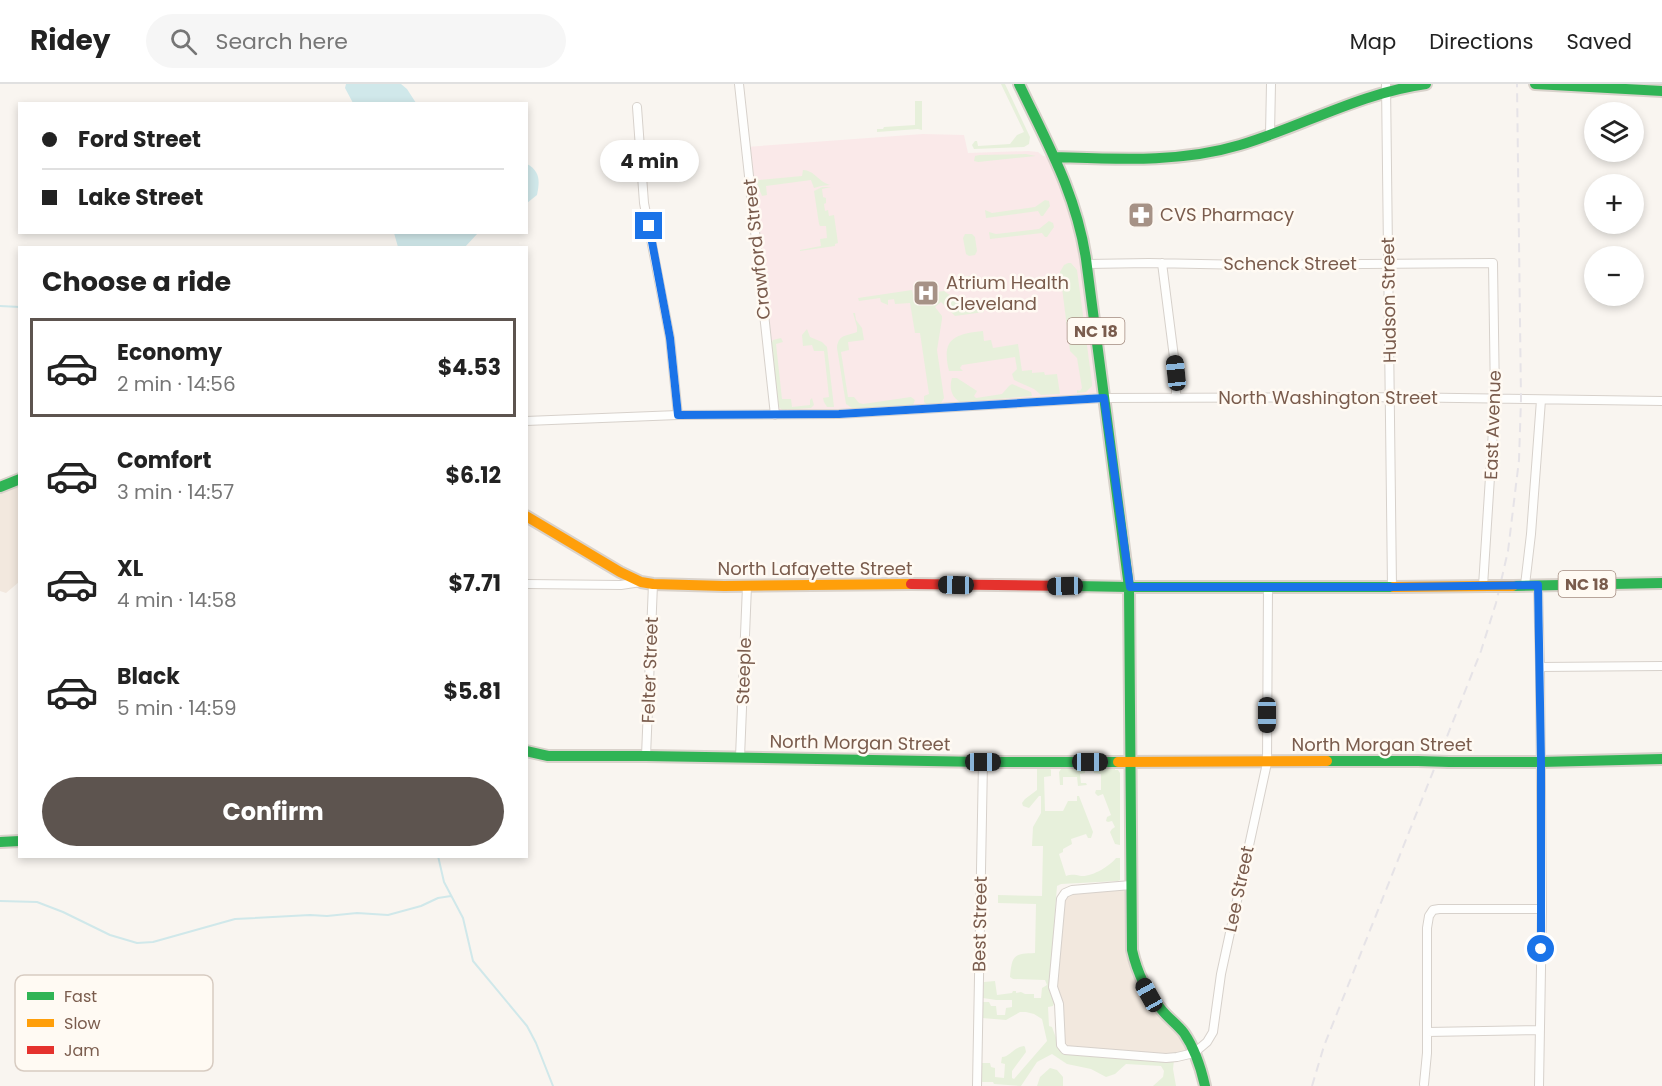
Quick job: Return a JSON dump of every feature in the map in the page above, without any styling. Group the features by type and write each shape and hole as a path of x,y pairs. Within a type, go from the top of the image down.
{"street":[{"name":"Crawford Street","path":"739,84 775,415"},
{"name":"NC 18","path":"1019,84 1054,157 1076,210 1081,230 1130,587"},
{"path":"1270,134 1271,84"},
{"path":"1054,157 1130,159 1189,156 1220,151 1270,134 1386,88 1426,84"},
{"path":"1536,84 1662,90 1660,84"},
{"name":"Hudson Street","path":"1386,88 1392,587"},
{"path":"638,107 644,203 670,338 678,415"},
{"path":"1162,263 1176,373 1176,397"},
{"name":"Schenck Street","path":"1087,264 1493,264"},
{"name":"East Avenue","path":"1486,586 1496,399 1493,264"},
{"name":"North Washington Street","path":"528,421 678,415 839,414 1104,398 1390,397 1662,401"},
{"path":"1525,585 1542,400"},
{"path":"0,487 18,480"},
{"name":"North Lafayette Street","path":"528,517 604,564 641,582 653,584 1392,587 1662,583"},
{"path":"528,584 621,585 641,582"},
{"name":"Felter Street","path":"646,756 653,584"},
{"path":"1538,585 1542,909 1539,1086"},
{"name":"Steeple","path":"740,757 747,586"},
{"name":"Lee Street","path":"1194,1053 1207,1042 1213,1032 1221,974 1267,763 1268,586"},
{"path":"1130,587 1131,940 1135,966 1149,995 1188,1040 1205,1086"},
{"path":"1540,667 1662,666"},
{"name":"North Morgan Street","path":"528,751 549,756 983,762 1541,762 1662,759"},
{"name":"Best Street","path":"978,1086 983,762"},
{"path":"0,842 18,841"},
{"path":"1131,885 1072,890 1060,899 1053,987 1059,1004 1061,1045 1065,1050 1166,1058 1194,1053"},
{"path":"1424,1084 1427,1032 1427,928 1429,916 1433,910 1542,909"},
{"path":"1427,1032 1540,1030"}],"shaded area":[{"name":"Atrium Health Cleveland","path":"923,134 964,135 968,153 1028,151 1055,157 1072,199 1104,398 775,415 746,147"},
{"path":"18,479 18,583 6,593 0,591 0,487"},
{"path":"1131,885 1135,966 1194,1053 1177,1057 1065,1050 1055,995 1065,893"}],"green space":[{"path":"1001,84 1005,84 1030,137 1029,144 1024,147 974,149 972,145 975,141 978,146 1010,144 1017,135 1024,132"},
{"path":"915,101 922,101 922,130 877,132 877,129 884,127 915,125"},
{"path":"1026,154 1036,156 974,161 975,156 979,155"},
{"path":"803,170 830,185 814,188 811,180 766,186 767,195 762,196 755,179 757,177 759,180 802,176"},
{"path":"822,187 831,187 822,189 823,197 826,198 825,211 828,210 829,216 834,215 838,243 835,246 800,251 821,246 820,239 827,238 826,226 819,224 814,191"},
{"path":"1045,200 1049,201 1050,206 1043,216 1038,211 986,218 985,210 992,213 1035,207"},
{"path":"1049,221 1054,227 1047,237 1042,233 990,239 989,232 996,234 1039,229"},
{"path":"965,234 972,234 975,237 977,251 975,255 966,254 963,238"},
{"path":"1068,263 1071,263 1077,270 1092,383 1086,392 1077,393 1077,390 1080,391 1082,388 1077,358 1070,351 1060,272"},
{"path":"960,275 973,278 973,284 969,290 962,291 956,287 955,280"},
{"path":"912,290 917,297 922,297 922,294 944,291 964,305 986,300 987,310 984,312 955,316 941,302 935,307 942,316 937,350 944,398 941,403 926,404 924,402 924,396 929,394 920,333 915,333 910,303 895,304 894,299 888,300 888,305 881,302 880,298 859,301 858,298"},
{"path":"853,313 862,328 864,340 848,342 849,350 841,352 848,397 854,397 863,404 911,397 915,400 913,405 852,408 846,404 837,348 841,338 857,332"},
{"path":"807,329 810,337 827,347 834,407 827,407 823,398 829,397 824,351 814,351 812,345 803,346 802,335"},
{"path":"983,331 984,341 991,340 993,348 1018,344 1022,371 1044,372 1045,375 1057,374 1060,394 1041,395 1034,389 1014,380 1012,374 1017,369 1015,357 962,365 960,368 963,371 949,371 947,352 952,340 964,334"},
{"path":"781,338 783,342 776,344 782,399 791,399 792,407 810,405 812,398 814,405 811,408 783,410 778,407 771,344 773,340"},
{"path":"952,378 957,378 977,391 974,396 976,398 1002,394 1012,384 1031,392 1032,396 960,402 952,392"},
{"path":"1037,767 1048,767 1051,770 1051,776 1044,777 1045,811 1063,811 1068,801 1077,801 1077,796 1079,796 1093,832 1091,838 1088,838 1086,834 1071,839 1072,844 1059,854 1066,876 1090,875 1116,858 1120,858 1120,880 1118,881 1057,886 1049,990 1054,1003 1053,1006 1048,1007 1049,1026 1052,1027 1059,1046 1174,1060 1176,1086 1153,1086 1163,1077 1164,1071 1161,1066 1126,1064 1115,1074 1106,1077 1091,1069 1067,1064 1052,1054 1037,1062 1021,1086 981,1082 981,1063 990,1063 991,1067 995,1068 995,1077 1004,1078 1005,1064 1001,1063 1002,1057 1024,1046 1026,1052 1012,1071 1014,1079 1047,1041 1042,1019 1034,1014 1020,1012 1006,1020 982,1018 983,1002 996,1006 997,1015 1005,1015 1006,1008 1012,1007 1012,1000 983,998 984,982 995,981 997,995 1016,991 1016,993 1034,994 1034,998 1041,998 1042,988 1047,985 1045,980 1010,977 1015,957 1035,953 1036,904 998,903 998,895 1042,896 1043,846 1032,846 1033,827 1041,813 1041,796 1029,808 1023,806 1022,803 1037,790"},
{"path":"1062,768 1085,768 1085,773 1080,774 1081,783 1087,785 1078,786 1077,777 1063,777 1063,785 1060,785 1059,772"},
{"path":"1115,768 1120,773 1120,845 1115,844 1110,832 1115,827 1112,821 1106,821 1111,815 1103,794 1098,796 1095,793 1096,790 1101,790 1101,774 1094,773 1093,770"},
{"path":"1050,1068 1057,1070 1063,1077 1063,1086 1037,1086 1040,1077"}],"water":[{"path":"346,84 401,84 415,102 352,102 345,88"},
{"path":"528,165 537,173 539,181 537,195 528,202"},
{"path":"395,234 477,234 466,246 398,246"}],"waterway":[{"path":"0,306 18,307"},
{"path":"438,858 444,882 463,918 473,961 527,1026 553,1086"},
{"path":"0,901 37,902 110,935 137,943 153,942 235,919 357,913 388,915 421,906 438,898 451,896"}],"railway":[{"path":"1312,1086 1324,1046 1481,651 1496,603 1508,551 1519,460 1521,399 1517,84"}],"traffic: fast":[{"path":"1019,84 1068,190 1081,235 1129,587 1393,587"},
{"path":"1055,157 1148,158 1217,151 1263,137 1355,102 1402,88 1426,84"},
{"path":"1535,84 1662,91"},
{"path":"0,487 18,480"},
{"path":"1513,586 1662,583"},
{"path":"1074,586 1129,587 1132,950 1139,974 1151,996 1184,1033 1191,1046 1205,1086"},
{"path":"528,751 548,756 1118,762"},
{"path":"1449,762 1662,759"},
{"path":"1327,761 1418,761"},
{"path":"1418,761 1449,762"},
{"path":"0,842 18,841"}],"traffic: slow":[{"path":"528,517 641,582 724,586 911,584"},
{"path":"1393,587 1488,586"},
{"path":"1488,586 1513,586"},
{"path":"1118,762 1327,761"}],"traffic: jam":[{"path":"911,584 1074,586"}],"place":[{"name":"CVS Pharmacy","path":"1141,215"},
{"name":"Atrium Health Cleveland","path":"926,293"}],"route":[{"path":"649,226 670,338 678,415 839,414 1104,398 1130,587 1538,585 1541,949"}]}
